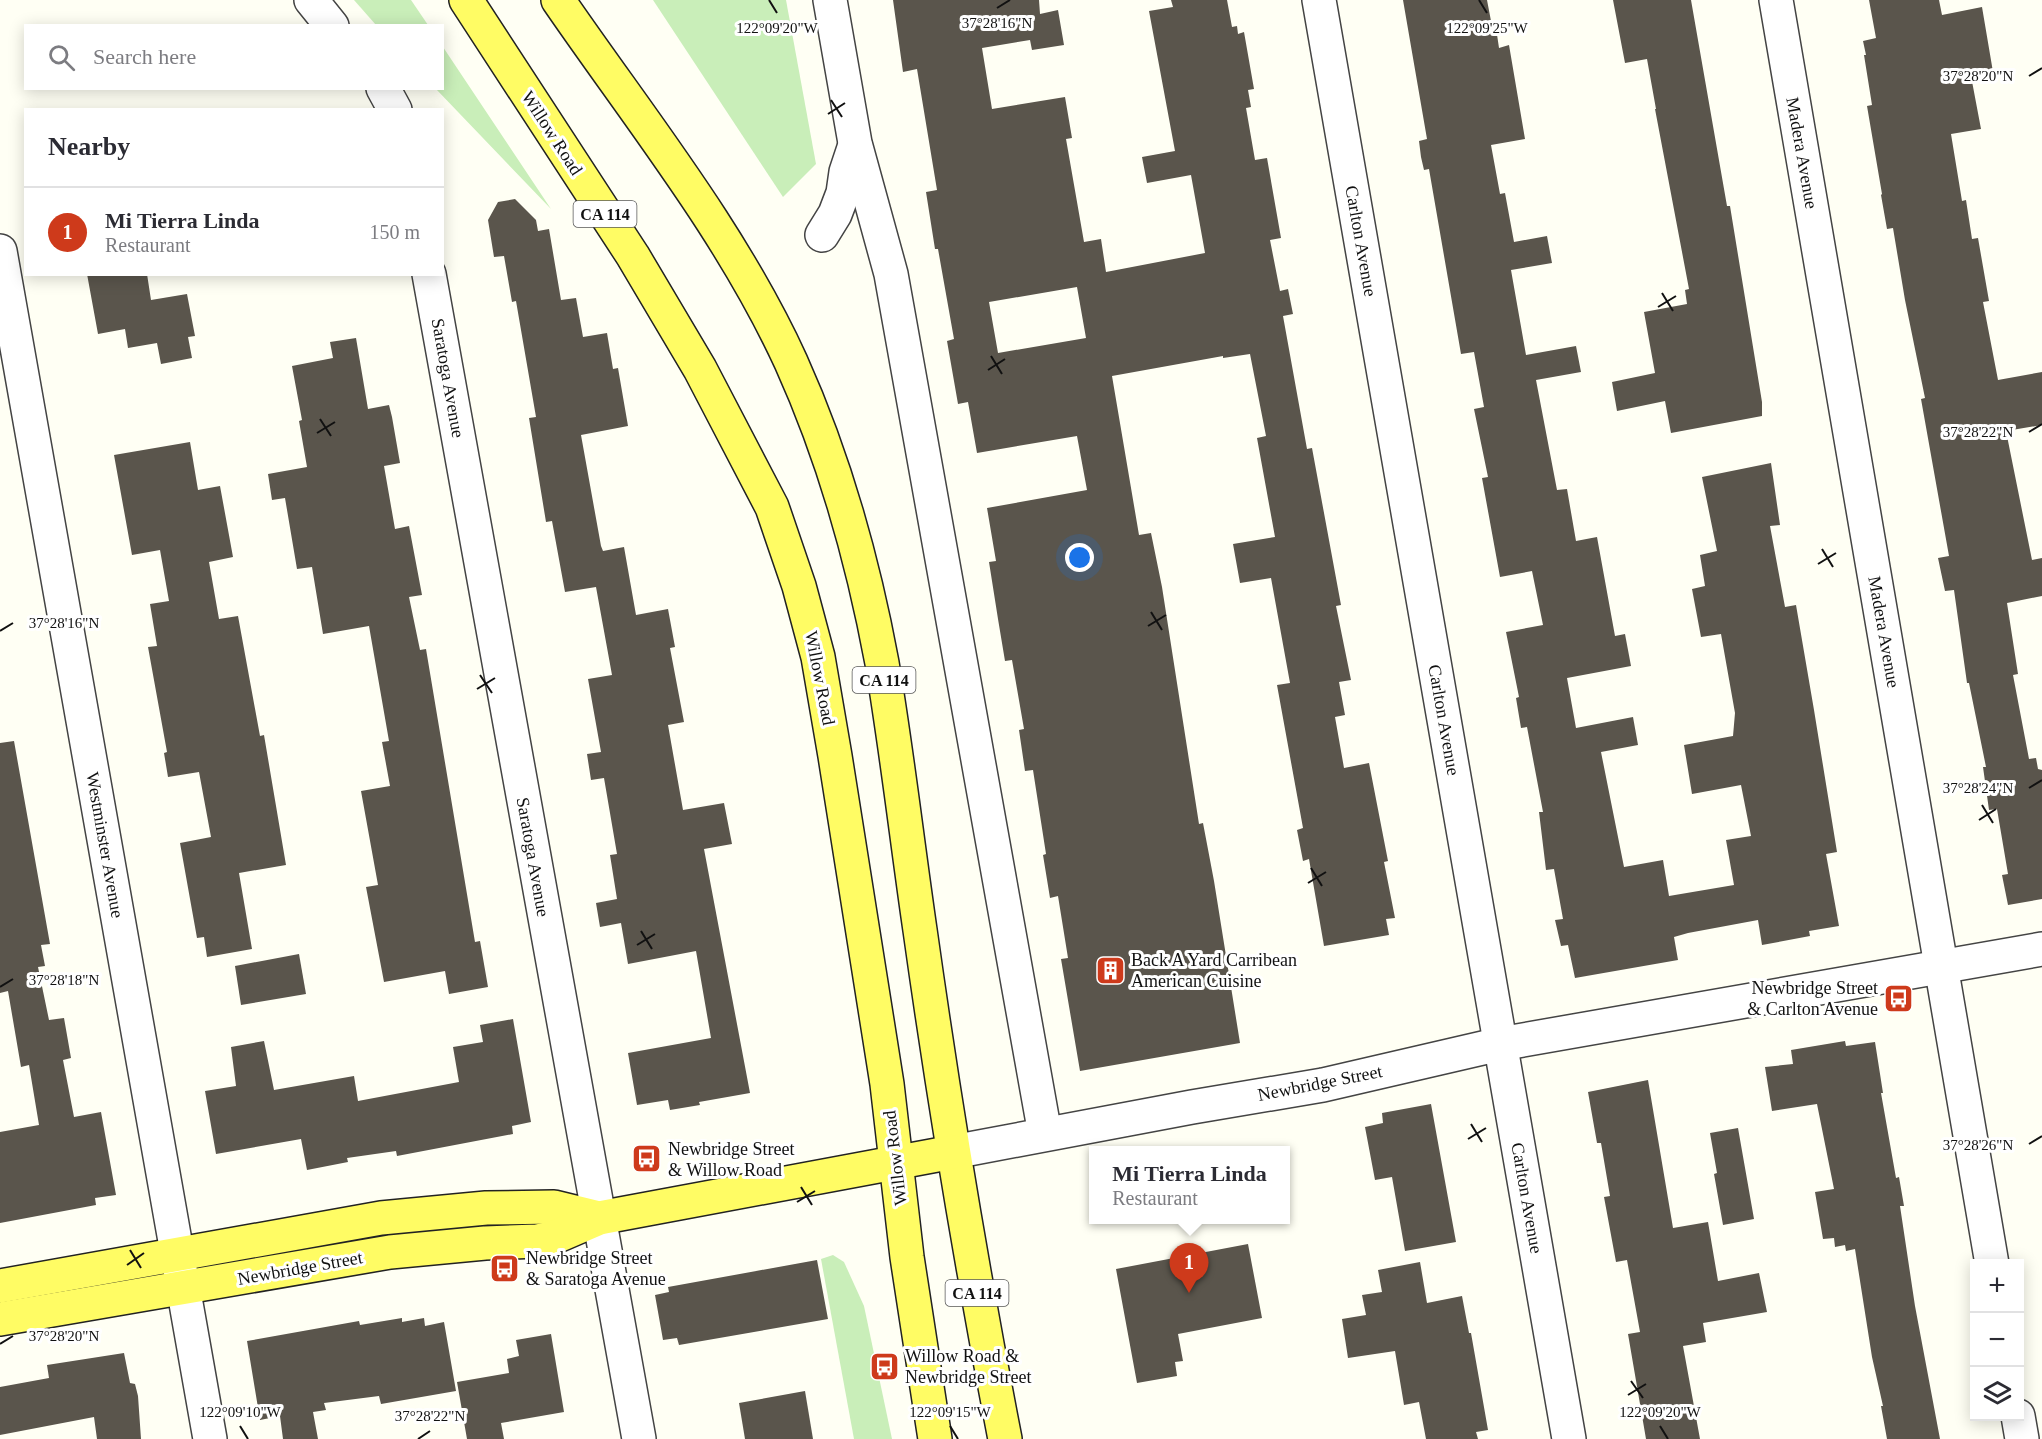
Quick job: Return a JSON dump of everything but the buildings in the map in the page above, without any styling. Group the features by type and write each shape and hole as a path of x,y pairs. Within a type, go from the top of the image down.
{"main road":[{"name":"Willow Road","path":"466,0 669,314 730,424 772,507 799,586 818,657 887,1084 895,1164 921,1359 935,1439"},
{"name":"CA 114","path":"558,0 685,180 762,302 792,363 840,491 860,564 882,663 937,1054 966,1232 1005,1439"},
{"name":"Newbridge Street","path":"0,1319 401,1251 485,1243 537,1241 555,1237 598,1218 953,1152"},
{"name":"Newbridge Street","path":"0,1286 381,1218 486,1208 554,1207 598,1218"}],"street":[{"path":"311,0 330,24"},
{"path":"830,0 855,143 891,274 1045,1134"},
{"name":"Carlton Avenue","path":"1319,0 1569,1439"},
{"name":"Madera Avenue","path":"1776,0 1991,1259"},
{"path":"384,90 394,108"},
{"path":"822,234 835,214 843,193 846,172 855,143"},
{"name":"Westminster Avenue","path":"0,251 210,1439"},
{"name":"Saratoga Avenue","path":"429,276 639,1439"},
{"name":"Newbridge Street","path":"953,1152 1323,1085 1500,1044 2042,949"},
{"path":"2019,1421 2022,1439"}],"green space":[{"path":"354,0 411,0 427,24 375,24"},
{"path":"653,0 786,0 816,164 783,197"},
{"path":"444,48 551,209 437,90 444,90"},
{"path":"833,1255 844,1262 864,1306 892,1439 854,1439 821,1259"}],"place":[{"name":"Back A Yard Carribean American Cuisine","path":"1110,970"},
{"name":"Newbridge Street & Carlton Avenue","path":"1899,998"},
{"name":"Newbridge Street & Willow Road","path":"647,1159"},
{"name":"Newbridge Street & Saratoga Avenue","path":"505,1268"},
{"name":"Mi Tierra Linda","path":"1189,1293"},
{"name":"Willow Road & Newbridge Street","path":"884,1366"}]}
